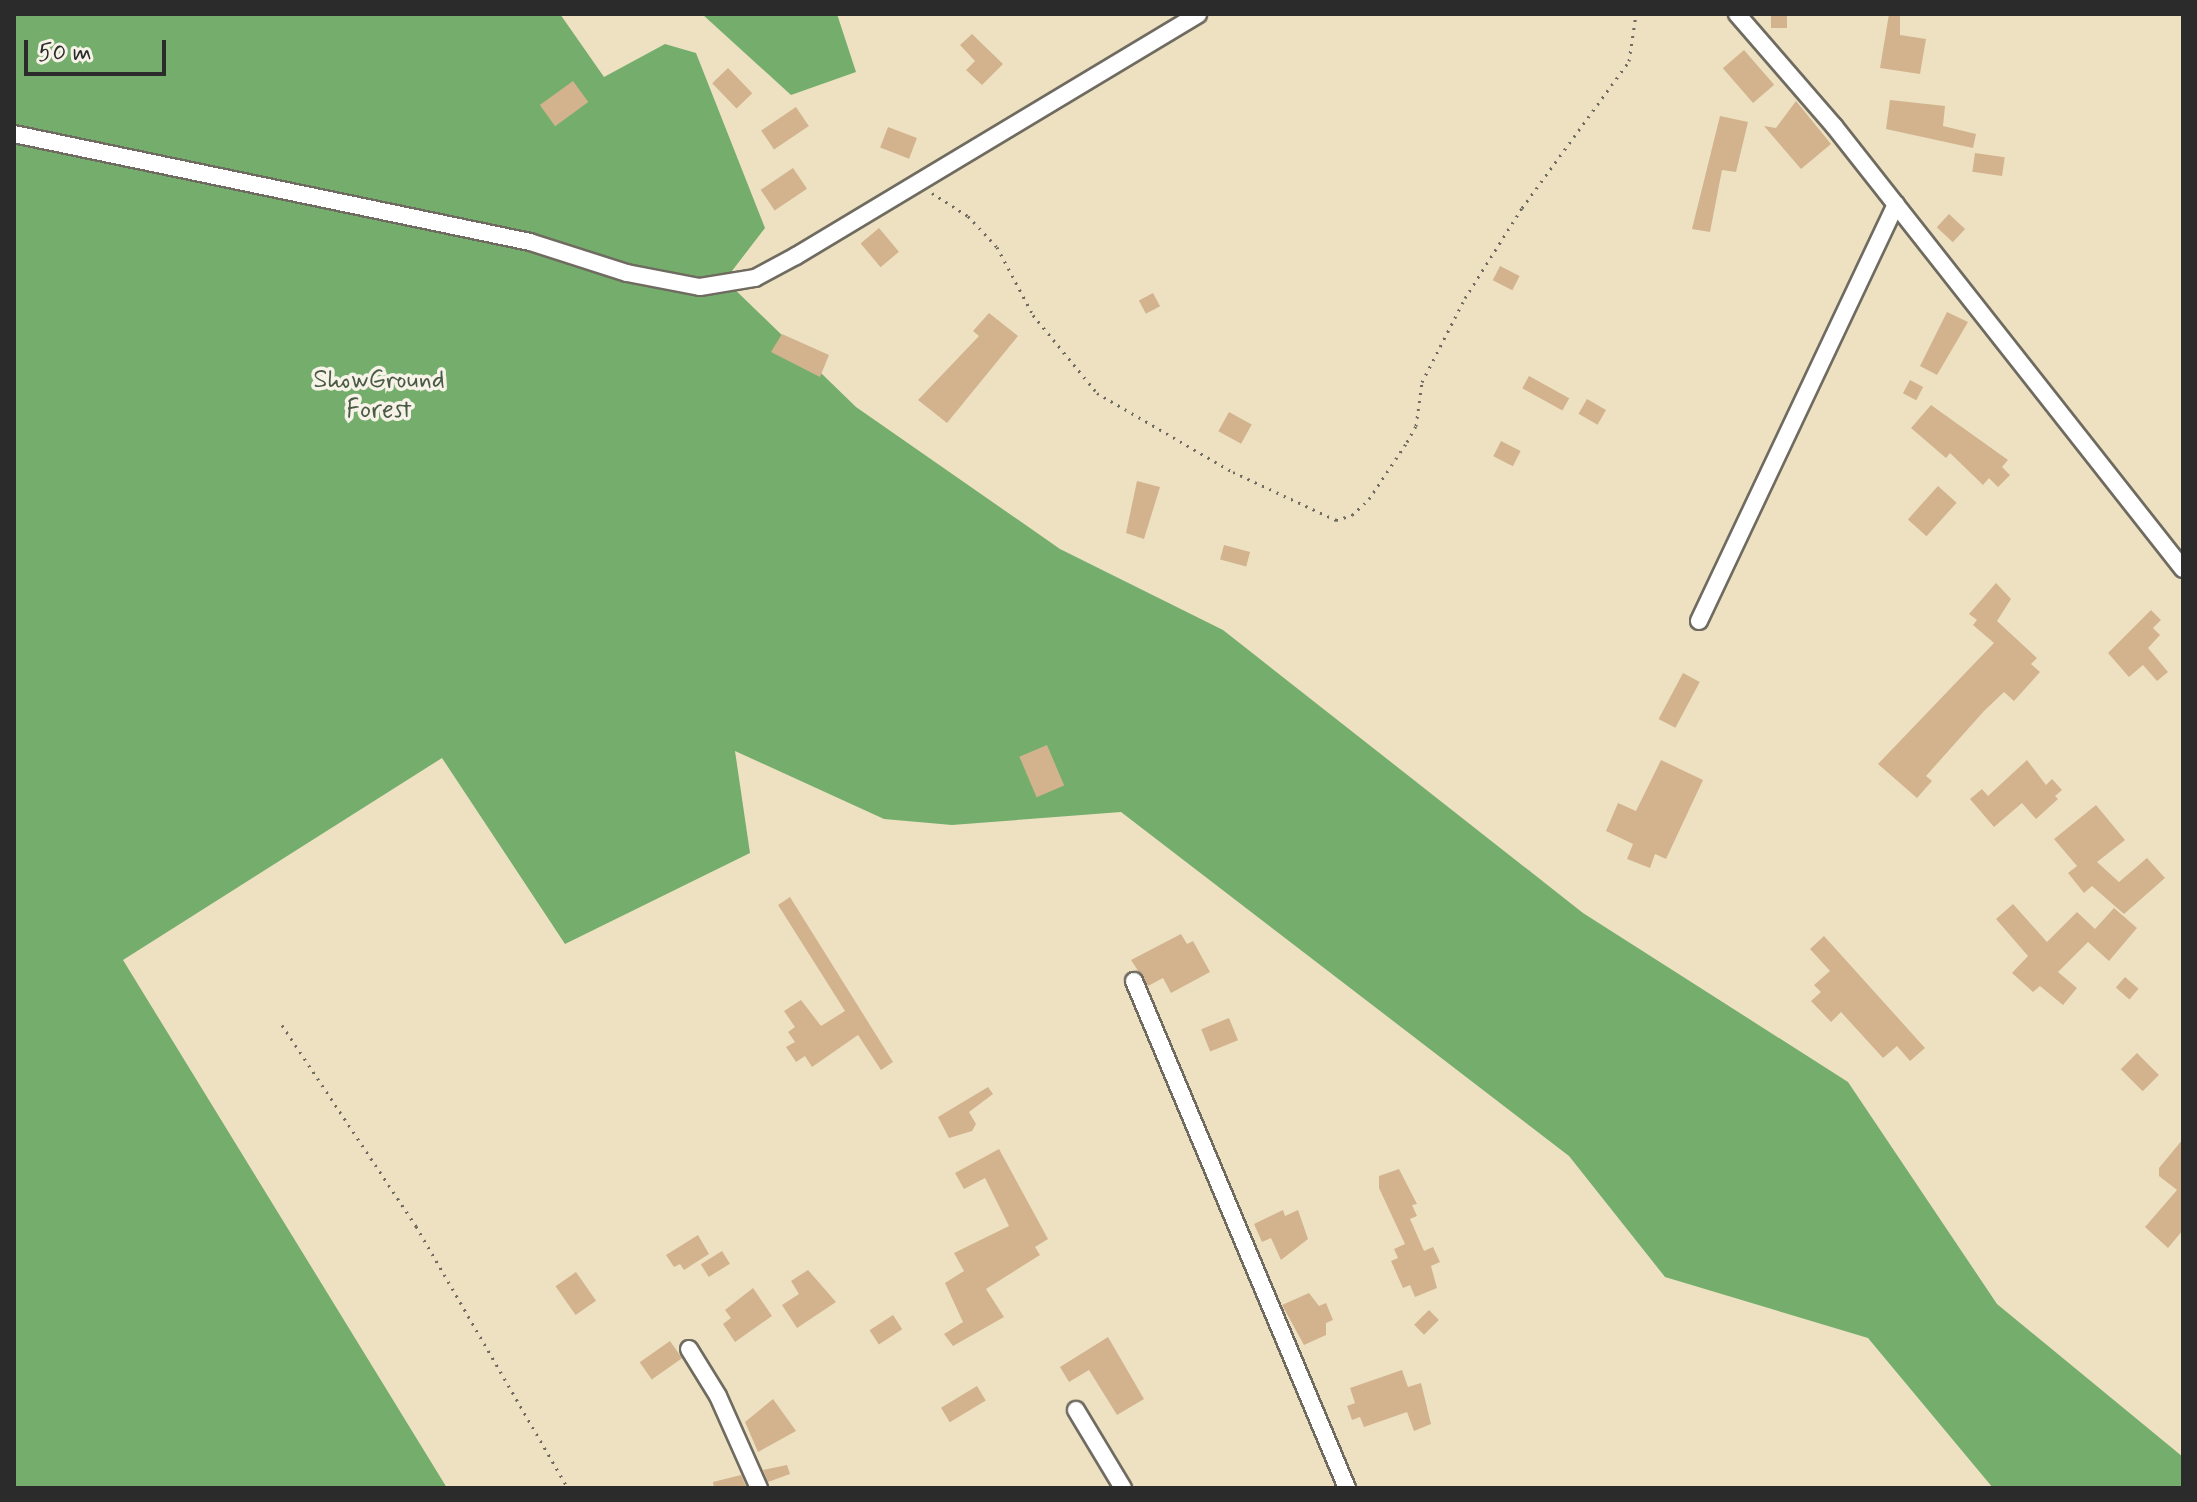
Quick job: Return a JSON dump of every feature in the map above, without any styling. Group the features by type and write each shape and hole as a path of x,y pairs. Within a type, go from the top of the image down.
{"street":[{"path":"14,134 530,242 627,273 700,287 755,278 1198,14"},
{"path":"1737,14 1896,204 2183,569"},
{"path":"1699,621 1896,204"},
{"path":"1134,981 1347,1488"},
{"path":"689,1349 718,1396 759,1488"},
{"path":"1076,1410 1123,1488"}],"path":[{"path":"914,186 940,196 981,227 1015,272 1033,315 1097,393 1233,472 1336,520 1352,515 1369,499 1407,442 1416,426 1422,382 1465,298 1522,208 1629,61 1636,14"},
{"path":"282,1025 416,1226 568,1488"}],"green space":[{"name":"ShowGround Forest","path":"14,14 560,14 604,77 665,44 696,53 765,228 725,280 856,407 1060,549 1223,630 1583,913 1848,1082 1997,1304 2183,1457 2183,1488 1993,1488 1868,1338 1665,1277 1569,1156 1121,812 952,825 884,819 735,751 750,853 565,944 442,758 123,960 447,1488 14,1488"},
{"path":"702,14 837,14 856,72 791,95"}],"building":[{"path":"1771,14 1787,14 1787,28 1771,28"},
{"path":"1889,14 1900,14 1900,35 1926,39 1920,74 1880,68"},
{"path":"972,34 1003,64 982,85 966,70 975,61 960,45"},
{"path":"1744,50 1774,85 1753,103 1723,68"},
{"path":"728,68 752,93 736,108 712,83"},
{"path":"573,81 588,102 555,126 540,105"},
{"path":"1890,100 1945,106 1943,126 1976,134 1973,148 1886,129"},
{"path":"1796,101 1831,144 1801,169 1764,126 1776,128"},
{"path":"796,107 809,126 774,150 761,130"},
{"path":"1720,116 1748,122 1736,172 1722,170 1710,232 1692,229"},
{"path":"888,127 917,138 909,159 880,148"},
{"path":"1975,153 2005,157 2002,176 1972,172"},
{"path":"793,168 807,189 775,211 761,190"},
{"path":"1949,214 1965,229 1953,242 1937,227"},
{"path":"879,228 899,252 881,267 861,243"},
{"path":"1500,266 1520,276 1512,290 1493,280"},
{"path":"1153,293 1160,306 1146,314 1139,301"},
{"path":"1947,312 1968,322 1937,375 1920,366"},
{"path":"989,313 1018,336 947,423 918,400 979,336 973,331"},
{"path":"782,334 829,355 820,377 771,352"},
{"path":"1529,376 1569,398 1562,411 1522,388"},
{"path":"1910,380 1923,387 1916,400 1903,393"},
{"path":"1587,399 1606,410 1598,425 1578,414"},
{"path":"1931,405 2008,460 2002,467 2010,475 1998,487 1989,478 1983,485 1950,453 1946,458 1911,428"},
{"path":"1229,412 1252,425 1241,444 1218,431"},
{"path":"1501,441 1521,451 1513,466 1493,456"},
{"path":"1137,481 1160,487 1144,539 1126,533"},
{"path":"1938,486 1957,503 1926,536 1908,519"},
{"path":"1224,545 1250,552 1246,566 1220,559"},
{"path":"1996,583 2011,599 1997,621 2037,658 2031,664 2040,672 2014,701 2004,692 1984,711 1926,776 1932,781 1917,798 1878,764 1994,643 1973,625 1977,620 1969,614"},
{"path":"2151,610 2161,620 2153,628 2160,635 2148,648 2168,672 2157,681 2143,665 2129,677 2108,653"},
{"path":"1683,673 1700,682 1675,728 1659,719"},
{"path":"1047,745 1064,786 1037,797 1019,757"},
{"path":"1661,760 1703,780 1666,859 1655,854 1650,868 1627,859 1633,844 1606,831 1618,803 1636,811"},
{"path":"2027,760 2046,785 2052,779 2062,790 2055,796 2058,799 2036,819 2022,803 1994,827 1970,799 1982,789 1988,796"},
{"path":"2096,805 2125,840 2097,862 2119,882 2147,858 2165,878 2124,914 2092,886 2084,893 2068,873 2077,866 2054,839"},
{"path":"790,897 893,1062 881,1070 858,1035 812,1067 805,1056 796,1062 786,1047 795,1042 788,1032 795,1027 784,1011 801,1000 821,1026 845,1011 778,905"},
{"path":"2013,904 2047,942 2077,912 2095,929 2114,908 2137,928 2109,961 2088,942 2058,972 2077,988 2063,1005 2040,986 2033,992 2012,973 2028,956 1996,919"},
{"path":"1181,934 1187,944 1193,941 1210,972 1171,993 1163,978 1148,986 1131,960"},
{"path":"1824,936 1925,1048 1910,1061 1897,1046 1883,1058 1841,1012 1831,1022 1811,1001 1821,992 1814,985 1830,971 1810,949"},
{"path":"2125,977 2139,989 2129,999 2116,988"},
{"path":"1229,1018 1238,1040 1210,1051 1201,1029"},
{"path":"2137,1053 2159,1075 2143,1091 2121,1069"},
{"path":"988,1087 993,1094 969,1112 976,1124 972,1131 949,1138 938,1117"},
{"path":"2183,1139 2183,1230 2168,1248 2145,1227 2177,1190 2159,1176 2159,1168"},
{"path":"999,1149 1048,1239 1035,1247 1040,1255 986,1289 1004,1317 953,1346 944,1334 963,1322 945,1283 964,1271 954,1253 1009,1226 985,1178 964,1189 955,1173"},
{"path":"1399,1169 1417,1204 1412,1205 1417,1216 1410,1219 1424,1251 1433,1247 1440,1262 1431,1266 1437,1288 1415,1297 1410,1285 1403,1288 1391,1261 1398,1258 1394,1249 1405,1244 1379,1188 1379,1176"},
{"path":"1283,1210 1285,1216 1298,1210 1308,1239 1281,1260 1271,1238 1262,1242 1254,1224"},
{"path":"698,1235 709,1254 684,1270 680,1264 674,1267 666,1255"},
{"path":"722,1251 730,1264 709,1277 701,1264"},
{"path":"808,1270 836,1302 797,1328 782,1305 799,1294 791,1281"},
{"path":"576,1272 596,1301 576,1315 556,1286"},
{"path":"753,1288 772,1316 735,1342 723,1324 731,1318 725,1310"},
{"path":"1309,1293 1319,1306 1326,1303 1333,1320 1326,1323 1326,1335 1304,1345 1282,1305"},
{"path":"1429,1310 1439,1320 1424,1335 1414,1325"},
{"path":"893,1315 902,1329 879,1345 870,1330"},
{"path":"1108,1337 1144,1399 1117,1415 1089,1370 1069,1382 1060,1367"},
{"path":"670,1341 682,1358 652,1379 640,1362"},
{"path":"1402,1370 1408,1387 1421,1383 1431,1424 1414,1431 1407,1412 1364,1427 1360,1417 1352,1420 1347,1406 1355,1403 1350,1388"},
{"path":"977,1386 986,1401 950,1422 941,1408"},
{"path":"773,1399 796,1431 758,1452 745,1422"},
{"path":"787,1465 790,1474 768,1482 763,1470"},
{"path":"741,1475 747,1488 714,1488 713,1482"}]}
